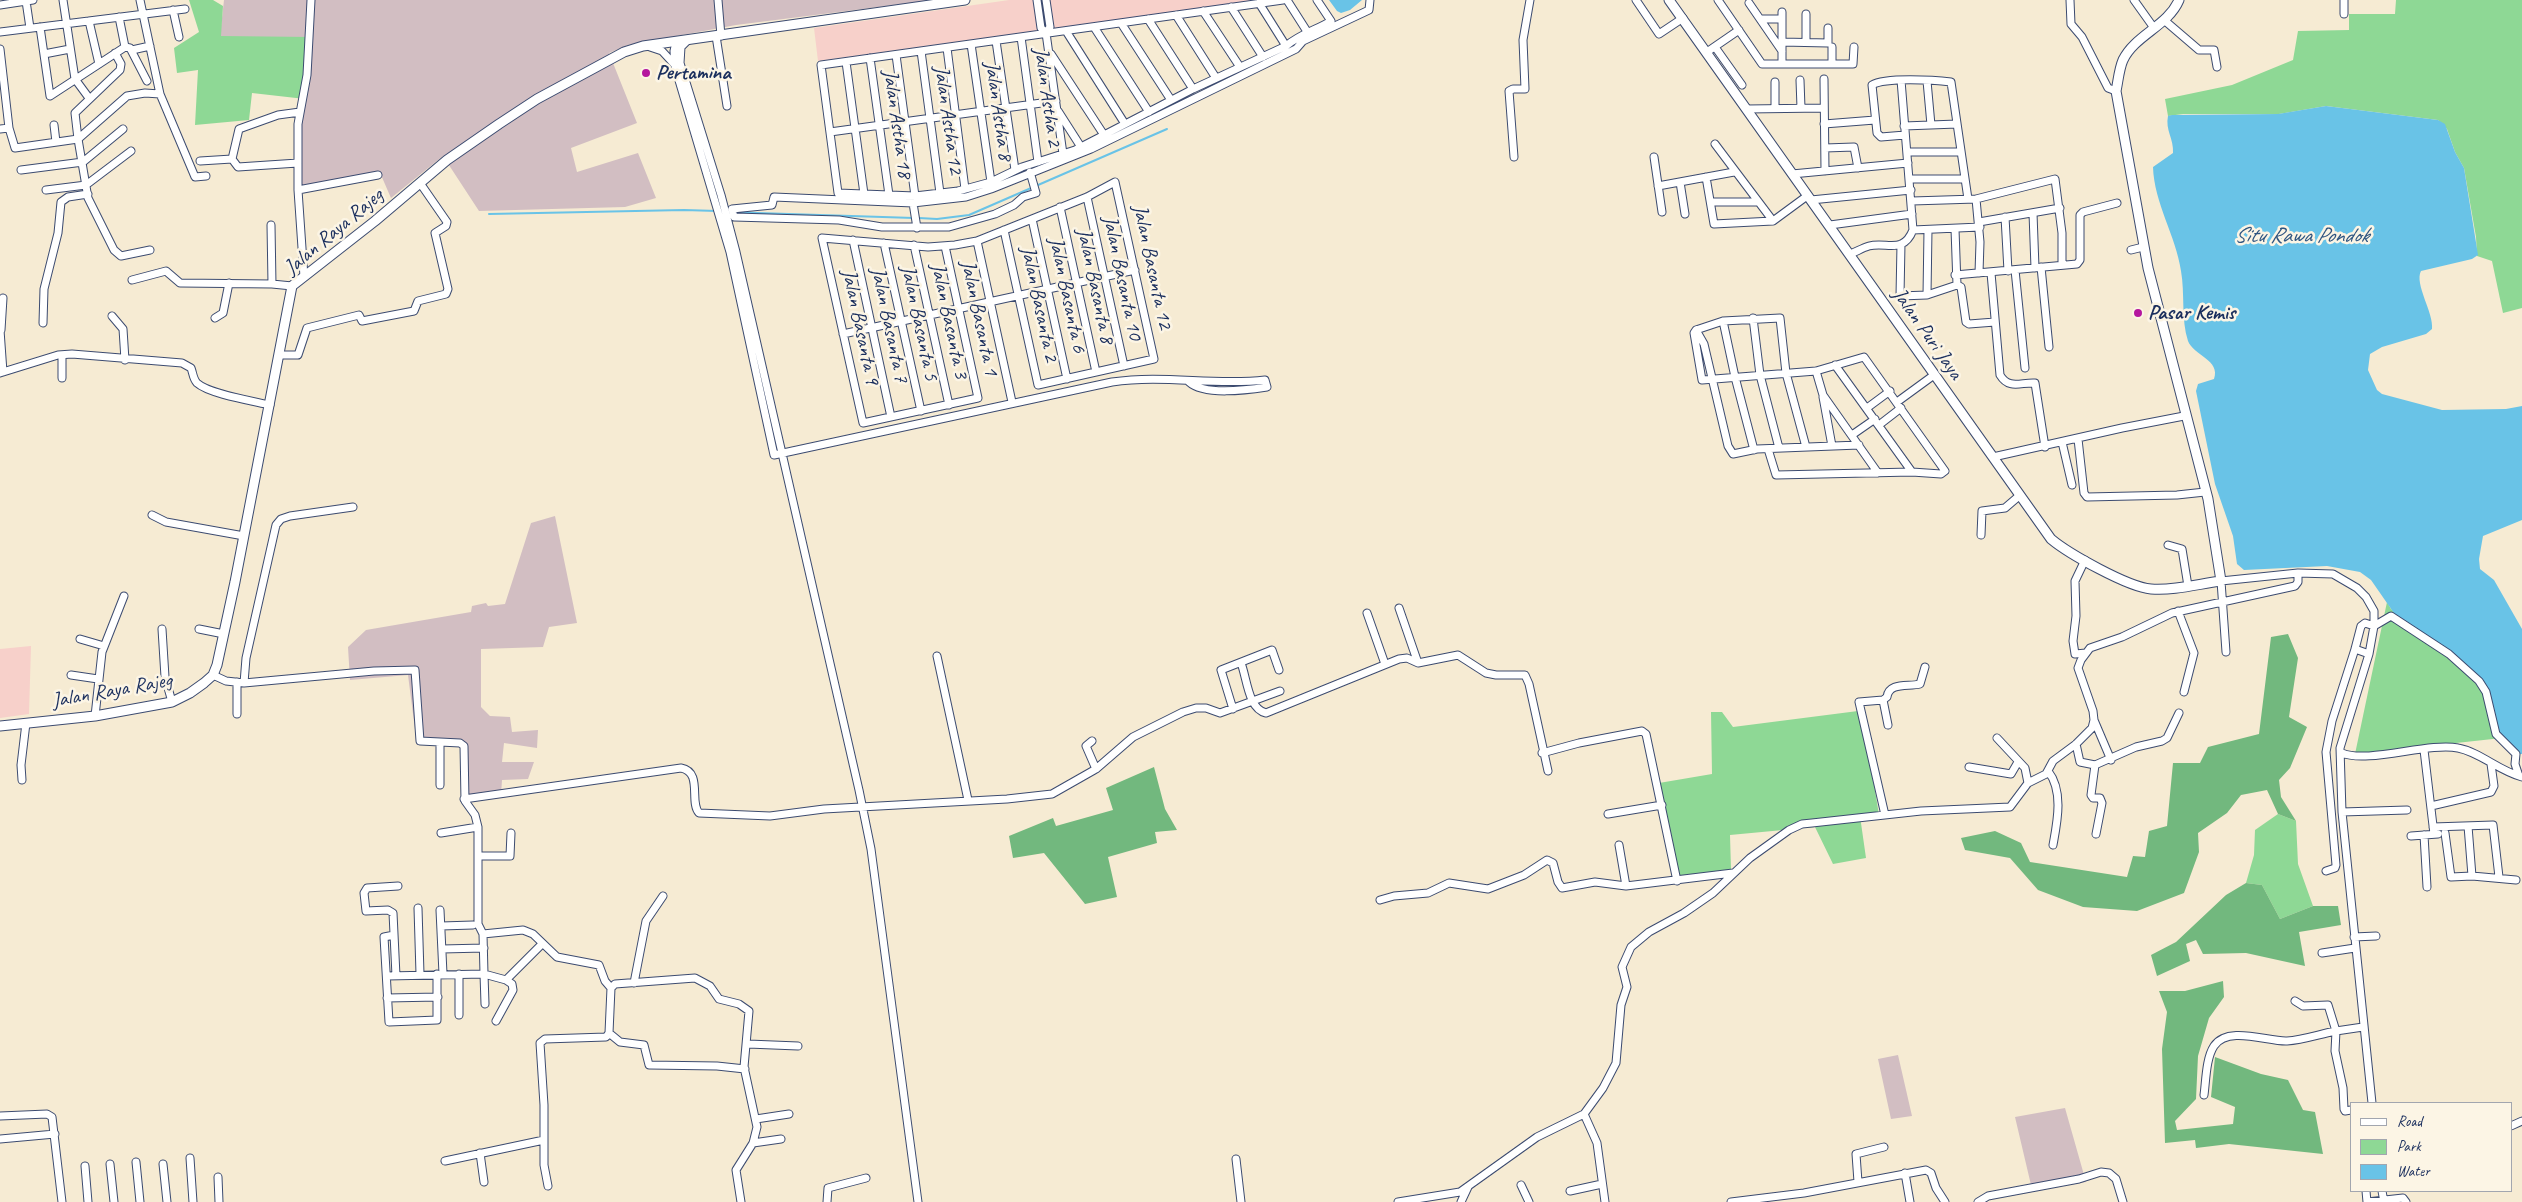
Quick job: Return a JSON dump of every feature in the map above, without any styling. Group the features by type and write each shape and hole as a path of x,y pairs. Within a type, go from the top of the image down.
{"street":[{"path":"63,0 75,79 89,98"},
{"path":"140,0 160,94 195,177 206,176"},
{"path":"304,277 298,163 300,112 307,75 311,0"},
{"path":"718,0 718,36 727,106"},
{"name":"Jalan Raya Rajeg","path":"0,726 95,716 172,702 190,693 213,675 224,634 244,536 292,286 446,160 537,99 624,52 643,46 650,47 923,3 965,0"},
{"path":"1037,0 1041,28 1046,33 1063,154"},
{"path":"1046,0 1050,27 1046,33"},
{"path":"1283,0 821,65 838,193 890,195 914,200 991,182 1015,170 1081,147 1193,89 1286,46 1298,35 1308,33 1331,22 1317,0"},
{"path":"1287,0 1308,33"},
{"path":"1030,172 1036,193 1022,197 1014,205 995,214 949,227 917,225 882,227 830,219 733,213 772,205 773,198 777,197 914,200 966,197 991,189 1030,172 1091,149 1296,49 1304,41 1368,10 1370,0"},
{"path":"1514,157 1509,92 1513,89 1525,89 1523,40 1530,0"},
{"path":"1636,0 1656,32 1660,34 1680,21"},
{"name":"Jalan Puri Jaya","path":"1669,0 1680,21 1707,52 1792,174 1807,199 1830,225 1931,378 1993,457 2050,539 2062,549 2144,588 2188,586 2221,581"},
{"path":"1718,0 1762,64 1854,64 1854,47"},
{"path":"2070,0 2072,24 2082,37 2108,88 2116,91"},
{"path":"2134,0 2154,28"},
{"path":"2179,0 2164,20 2133,47 2123,60 2116,91 2144,247 2184,416 2206,495 2224,602 2226,652"},
{"path":"2344,0 2344,14"},
{"path":"0,4 29,1 30,28"},
{"path":"1259,3 1286,46"},
{"path":"1749,3 1782,51"},
{"path":"1231,7 1263,56"},
{"path":"0,32 185,8"},
{"path":"173,10 179,37"},
{"path":"1203,11 1240,67"},
{"path":"1806,14 1806,42"},
{"path":"1176,15 1216,78"},
{"path":"1760,19 1782,16 1782,64"},
{"path":"120,17 128,48 148,81"},
{"path":"1148,19 1193,89"},
{"path":"2164,20 2199,50 2214,50 2217,67"},
{"path":"89,21 99,64"},
{"path":"1121,23 1171,100"},
{"path":"40,27 50,96 115,53 128,48 150,46"},
{"path":"1094,27 1148,112"},
{"path":"1782,42 1828,43 1828,28"},
{"path":"1707,52 1739,30"},
{"path":"1066,31 1126,124"},
{"name":"Jalan Astha 2","path":"1021,37 1038,162"},
{"path":"687,40 681,47 680,63 721,194 783,453 863,807 871,849 918,1202"},
{"path":"996,41 1015,170"},
{"path":"676,42 674,51 675,66 730,252 774,455 1012,402 1138,378 1189,382 1195,387 1266,384"},
{"name":"Jalan Astha 8","path":"971,44 991,182"},
{"path":"650,47 662,51 675,66"},
{"path":"1716,47 1742,85"},
{"path":"1832,47 1832,64"},
{"path":"946,48 965,189"},
{"path":"44,54 70,49"},
{"name":"Jalan Astha 12","path":"921,51 940,193"},
{"path":"1049,51 1104,135"},
{"path":"115,53 121,64 120,70 89,98 76,113 78,139 86,185 88,194 117,254 121,256 150,250"},
{"path":"0,54 3,105 15,148 78,139 127,96 145,93 160,94"},
{"path":"896,55 917,225"},
{"name":"Jalan Astha 18","path":"870,58 890,195"},
{"path":"846,62 864,194"},
{"path":"1824,79 1825,171"},
{"path":"1800,80 1801,108"},
{"path":"1850,254 1871,245 1892,247 1900,244 1908,240 1913,230 1901,80"},
{"path":"1905,135 1878,135 1872,85 1901,80 1952,83 1968,199"},
{"path":"1927,81 1931,125"},
{"path":"1775,82 1775,108"},
{"path":"830,132 1056,101"},
{"path":"1747,109 1824,108"},
{"path":"1057,110 1081,147"},
{"path":"232,159 239,129 278,115 300,112"},
{"path":"1824,124 1875,120"},
{"path":"1904,126 1957,124"},
{"path":"54,125 56,142"},
{"path":"0,129 10,128"},
{"path":"20,170 82,162 123,129"},
{"path":"1715,144 1734,172 1773,221"},
{"path":"1824,148 1854,147 1858,168"},
{"path":"46,190 86,185 131,151"},
{"path":"1907,152 1961,152"},
{"path":"1654,158 1662,212"},
{"path":"200,161 232,159"},
{"path":"232,159 238,167 298,163"},
{"path":"1792,174 1908,163"},
{"path":"1658,186 1734,172"},
{"path":"298,190 378,175"},
{"path":"1706,176 1714,224 1773,221 1807,199 1911,190"},
{"path":"1912,201 1976,198 2055,178 2060,208 2062,265"},
{"path":"1910,179 1965,179"},
{"name":"Jalan Basanta 12","path":"1086,197 1115,182 1154,359 1124,366"},
{"path":"1680,182 1685,214"},
{"path":"279,355 298,354 303,334 310,327 360,315 362,321 414,311 418,301 446,294 448,289 435,233 446,226 447,222 420,183"},
{"path":"43,323 44,289 58,233 61,202 68,197 88,194"},
{"path":"852,240 945,246 977,241 1086,197"},
{"name":"Jalan Basanta 10","path":"1086,197 1124,366"},
{"path":"1976,198 1980,224 1979,273"},
{"path":"1711,202 1758,202"},
{"path":"1956,275 2077,264 2080,260 2080,215 2083,212 2117,203"},
{"name":"Jalan Basanta 8","path":"1060,207 1096,372"},
{"path":"1913,230 1954,229 2060,208"},
{"path":"2033,213 2049,347"},
{"path":"1830,225 1912,214"},
{"path":"2005,218 2025,368"},
{"name":"Jalan Basanta 6","path":"1032,219 1067,378"},
{"path":"272,226 272,284"},
{"path":"1954,229 1957,286 1961,288 1967,323 1995,322"},
{"name":"Jalan Basanta 2","path":"1004,230 1038,385 1067,378"},
{"path":"1927,294 1928,230"},
{"name":"Jalan Basanta 9","path":"852,240 822,238 863,424 891,417"},
{"name":"Jalan Basanta 7","path":"852,240 891,417"},
{"path":"977,241 1012,402"},
{"name":"Jalan Basanta 5","path":"884,243 921,411"},
{"path":"1900,244 1900,296 1927,294 1957,286"},
{"name":"Jalan Basanta 3","path":"914,245 949,405"},
{"name":"Jalan Basanta 1","path":"945,246 978,398 949,405"},
{"path":"2131,250 2144,247"},
{"path":"843,334 1135,270"},
{"path":"132,280 166,271 177,282 292,286"},
{"path":"1991,273 2000,375 2006,382 2012,385 2035,383 2045,447"},
{"path":"215,318 223,313 229,283"},
{"path":"3,298 1,330 2,373 62,354 182,363 192,368 195,381 199,385 234,397 270,405"},
{"path":"112,316 124,329 125,360"},
{"path":"1753,318 1760,375 1779,448"},
{"path":"1768,449 1775,474 1912,472 1941,474 1944,470 1864,356 1816,371 1786,373 1760,375 1735,378 1700,378 1694,334 1696,330 1723,321 1780,318 1786,373 1806,448"},
{"path":"1723,321 1735,378 1754,450"},
{"path":"62,354 62,378"},
{"path":"1835,365 1912,472"},
{"path":"1067,378 1124,366"},
{"path":"1816,371 1823,394 1832,446"},
{"path":"1852,435 1877,422 1931,378"},
{"path":"1711,379 1730,450 1736,455 1754,450 1779,448 1859,446"},
{"path":"1867,408 1890,391"},
{"path":"1823,394 1878,473"},
{"path":"891,417 949,405"},
{"path":"1993,457 2184,416"},
{"path":"2078,439 2084,493 2087,497 2206,495"},
{"path":"2062,442 2072,485"},
{"path":"1981,534 1981,515 2005,508 2019,496"},
{"path":"237,714 241,682 276,525 281,519 290,516 353,507"},
{"path":"152,515 166,522 244,536"},
{"path":"2168,545 2182,549 2188,586"},
{"path":"2085,560 2075,581 2076,616 2073,641 2075,654 2086,653"},
{"path":"2221,581 2298,573 2333,574 2350,582 2362,592 2372,606 2374,626 2368,654 2340,745 2342,753 2342,812 2372,1102"},
{"path":"2111,760 2094,720 2078,668 2086,653 2093,646 2122,637 2178,611 2295,586 2298,582 2298,573"},
{"path":"95,716 98,680 104,646 124,596"},
{"path":"1399,608 1418,663"},
{"path":"2178,611 2194,653 2184,692"},
{"path":"1367,613 1385,664"},
{"path":"2326,871 2335,868 2336,865 2328,793 2327,744 2361,626 2365,623 2374,626 2392,617 2448,654 2479,681 2486,692 2494,731 2516,754 2516,764 2521,776"},
{"path":"162,629 165,677 172,702"},
{"path":"199,629 224,634"},
{"path":"80,639 104,646"},
{"path":"2355,648 2368,654"},
{"path":"1233,709 1221,670 1241,663 1252,656 1272,650 1279,670"},
{"path":"937,656 968,800"},
{"path":"1241,663 1253,701 1261,712 1271,712 1385,664 1407,658 1418,663 1458,656 1486,673 1525,676 1529,684 1542,753 1548,771"},
{"path":"1886,815 1858,703 1883,700 1893,687 1920,684 1925,667"},
{"path":"213,675 226,681 241,682 374,671 415,670 420,740 460,743 464,746 464,799 478,826 480,856 478,924 483,934 485,1004"},
{"path":"71,675 98,680"},
{"path":"464,799 681,768 688,771 692,778 696,808 699,813 770,816 863,807 1052,794 1096,769 1133,737 1183,712 1196,708 1206,708 1217,713 1233,709 1280,690"},
{"path":"1883,700 1888,724"},
{"path":"2076,744 2080,762 2095,765 2111,760 2136,747 2167,738 2178,713"},
{"path":"1398,1202 1449,1195 1468,1187 1537,1137 1584,1114 1603,1088 1616,1063 1620,1011 1627,987 1622,961 1639,938 1684,913 1712,893 1782,836 1802,824 1886,815 2010,807 2028,783 2042,778 2048,772 2052,761 2076,744 2088,732 2094,720"},
{"path":"22,780 22,755 26,723"},
{"path":"1542,753 1580,743 1642,731 1646,734 1678,881"},
{"path":"1997,738 2025,768 2028,783"},
{"path":"1092,741 1086,746 1096,769"},
{"path":"440,742 440,785"},
{"path":"2342,753 2352,755 2458,748 2521,776"},
{"path":"2424,750 2434,831"},
{"path":"1969,767 2011,774 2018,762"},
{"path":"2431,806 2491,792 2494,786 2491,764"},
{"path":"2095,765 2091,796 2100,798 2102,802 2096,834"},
{"path":"2048,772 2056,784 2058,797 2054,845"},
{"path":"1608,814 1662,805"},
{"path":"2342,812 2408,810"},
{"path":"2411,836 2424,835 2434,831 2491,824 2494,827 2499,877"},
{"path":"441,833 478,826"},
{"path":"2468,826 2472,876"},
{"path":"2445,830 2450,877 2499,877 2516,880"},
{"path":"480,856 510,856 510,833"},
{"path":"2424,835 2426,887"},
{"path":"1619,844 1626,886"},
{"path":"1380,900 1394,896 1428,893 1449,883 1488,889 1524,875 1546,860 1552,861 1558,882 1562,888 1595,882 1626,886 1735,873"},
{"path":"396,976 394,917 391,911 366,914 364,894 367,888 398,886"},
{"path":"634,983 646,921 663,896"},
{"path":"418,908 420,974"},
{"path":"394,935 384,937 388,1019 391,1022 436,1020 442,949 440,910"},
{"path":"441,926 474,924"},
{"path":"483,934 523,930 533,934 557,957 599,965 605,981 611,988 609,1034"},
{"path":"2354,937 2376,936"},
{"path":"506,980 540,946"},
{"path":"442,949 484,948"},
{"path":"2322,953 2355,948"},
{"path":"458,1015 459,974"},
{"path":"387,976 484,974 506,980 512,984 513,990 496,1021"},
{"path":"611,988 615,984 696,978 710,986 719,999 739,1004 749,1012 745,1069 756,1119 753,1143 736,1170 741,1202"},
{"path":"387,998 438,997"},
{"path":"2295,1001 2303,1006 2328,1005 2336,1031 2335,1051 2344,1088 2344,1110 2350,1110"},
{"path":"2204,1095 2214,1045 2224,1038 2263,1036 2290,1040 2363,1027"},
{"path":"609,1034 620,1042 644,1045 649,1066 716,1066 745,1069"},
{"path":"548,1186 544,1165 542,1040 602,1038 609,1034"},
{"path":"748,1044 798,1046"},
{"path":"0,1116 50,1114 55,1134 62,1202"},
{"path":"756,1119 789,1114"},
{"path":"1584,1114 1597,1143 1605,1202"},
{"path":"0,1139 55,1134"},
{"path":"753,1143 781,1139"},
{"path":"445,1161 544,1140"},
{"path":"1858,1182 1856,1154 1884,1147"},
{"path":"480,1153 484,1182"},
{"path":"190,1158 193,1202"},
{"path":"1236,1159 1241,1202"},
{"path":"136,1162 140,1202"},
{"path":"110,1164 114,1202"},
{"path":"163,1164 167,1202"},
{"path":"84,1166 88,1202"},
{"path":"1731,1202 1905,1173 1929,1171 1940,1196 1946,1202"},
{"path":"1978,1202 1988,1196 2078,1179 2101,1172 2109,1174 2116,1179 2123,1202"},
{"path":"1905,1173 1910,1202"},
{"path":"218,1177 220,1202"},
{"path":"827,1202 828,1188 866,1178"},
{"path":"1570,1191 1602,1184"},
{"path":"1521,1185 1528,1202"},
{"path":"1461,1202 1468,1187"},
{"path":"2369,1202 2403,1198 2406,1202"}],"shaded area":[{"path":"224,0 934,0 736,25 628,45 609,53 637,123 571,148 577,172 638,153 656,198 625,207 479,211 443,156 391,198 381,175 302,191 297,142 307,88 220,36"},
{"path":"1009,0 1257,0 818,61 814,28"},
{"path":"555,516 577,623 549,627 543,647 481,649 481,707 490,716 510,717 512,732 538,730 537,748 504,743 502,762 534,762 528,779 502,780 501,795 467,800 466,745 417,745 408,675 350,680 348,647 366,630 471,612 472,606 486,603 488,606 505,604 531,523"},
{"path":"31,646 29,714 0,718 0,649"},
{"path":"1898,1055 1912,1116 1891,1119 1878,1059"},
{"path":"2065,1108 2086,1182 2069,1185 2031,1185 2015,1117"}],"green space":[{"path":"189,0 213,0 223,6 221,36 312,37 305,99 252,93 249,120 195,125 198,70 177,73 174,48 199,32"},
{"path":"2396,0 2522,0 2522,308 2503,313 2492,261 2477,256 2476,237 2464,168 2455,152 2447,129 2438,120 2326,106 2279,114 2183,114 2168,116 2165,99 2232,85 2293,60 2298,31 2349,30 2349,14 2395,14"},
{"path":"2387,602 2391,609 2481,679 2488,689 2502,738 2355,754"},
{"path":"2288,634 2298,658 2289,717 2307,727 2290,768 2279,780 2281,797 2296,821 2278,814 2267,790 2241,795 2227,813 2198,833 2199,852 2184,893 2137,911 2083,907 2038,890 2010,858 1965,850 1961,838 1995,831 2021,843 2030,862 2127,877 2133,856 2145,857 2149,831 2167,826 2173,763 2200,763 2208,747 2259,734 2271,637"},
{"path":"1858,711 1872,772 1879,815 1860,816 1866,858 1833,864 1815,827 1730,835 1731,870 1679,879 1659,783 1712,774 1711,712 1722,712 1733,727"},
{"path":"1154,767 1165,809 1177,830 1155,832 1157,843 1108,857 1117,897 1085,904 1044,853 1013,858 1009,836 1053,818 1056,826 1113,810 1106,788"},
{"path":"2278,814 2296,821 2298,864 2313,906 2280,919 2262,885 2246,883 2254,855 2255,830"},
{"path":"2246,883 2262,885 2280,919 2313,906 2338,906 2341,925 2299,932 2305,966 2246,953 2203,954 2196,940 2186,944 2190,961 2157,976 2151,955 2176,942 2226,895"},
{"path":"2223,981 2224,997 2209,1018 2198,1056 2196,1099 2175,1121 2177,1130 2233,1124 2235,1107 2211,1097 2215,1057 2261,1074 2288,1080 2303,1110 2315,1112 2323,1154 2229,1144 2196,1148 2195,1140 2165,1143 2162,1049 2167,1012 2159,991 2185,991"}],"water":[{"path":"1329,0 1362,0 1350,10 1341,13 1337,11"},
{"name":"Situ Rawa Pondok","path":"2326,106 2438,120 2445,124 2455,152 2464,168 2478,255 2472,259 2421,271 2420,283 2432,322 2432,329 2426,334 2382,347 2370,354 2368,370 2377,390 2382,394 2442,410 2506,409 2522,406 2522,520 2483,536 2479,559 2480,569 2494,580 2522,629 2522,754 2518,754 2498,734 2488,689 2481,679 2396,616 2371,580 2360,572 2327,566 2244,570 2237,564 2233,536 2215,484 2196,391 2198,384 2214,379 2214,367 2188,341 2178,258 2157,194 2153,167 2173,153 2167,121 2168,116 2278,114"}],"waterway":[{"path":"919,218 937,219 969,215 1167,129"},
{"path":"489,214 717,211"},
{"path":"726,212 914,218"}],"place":[{"name":"Pertamina","path":"646,73"},
{"name":"Pasar Kemis","path":"2138,313"}]}
